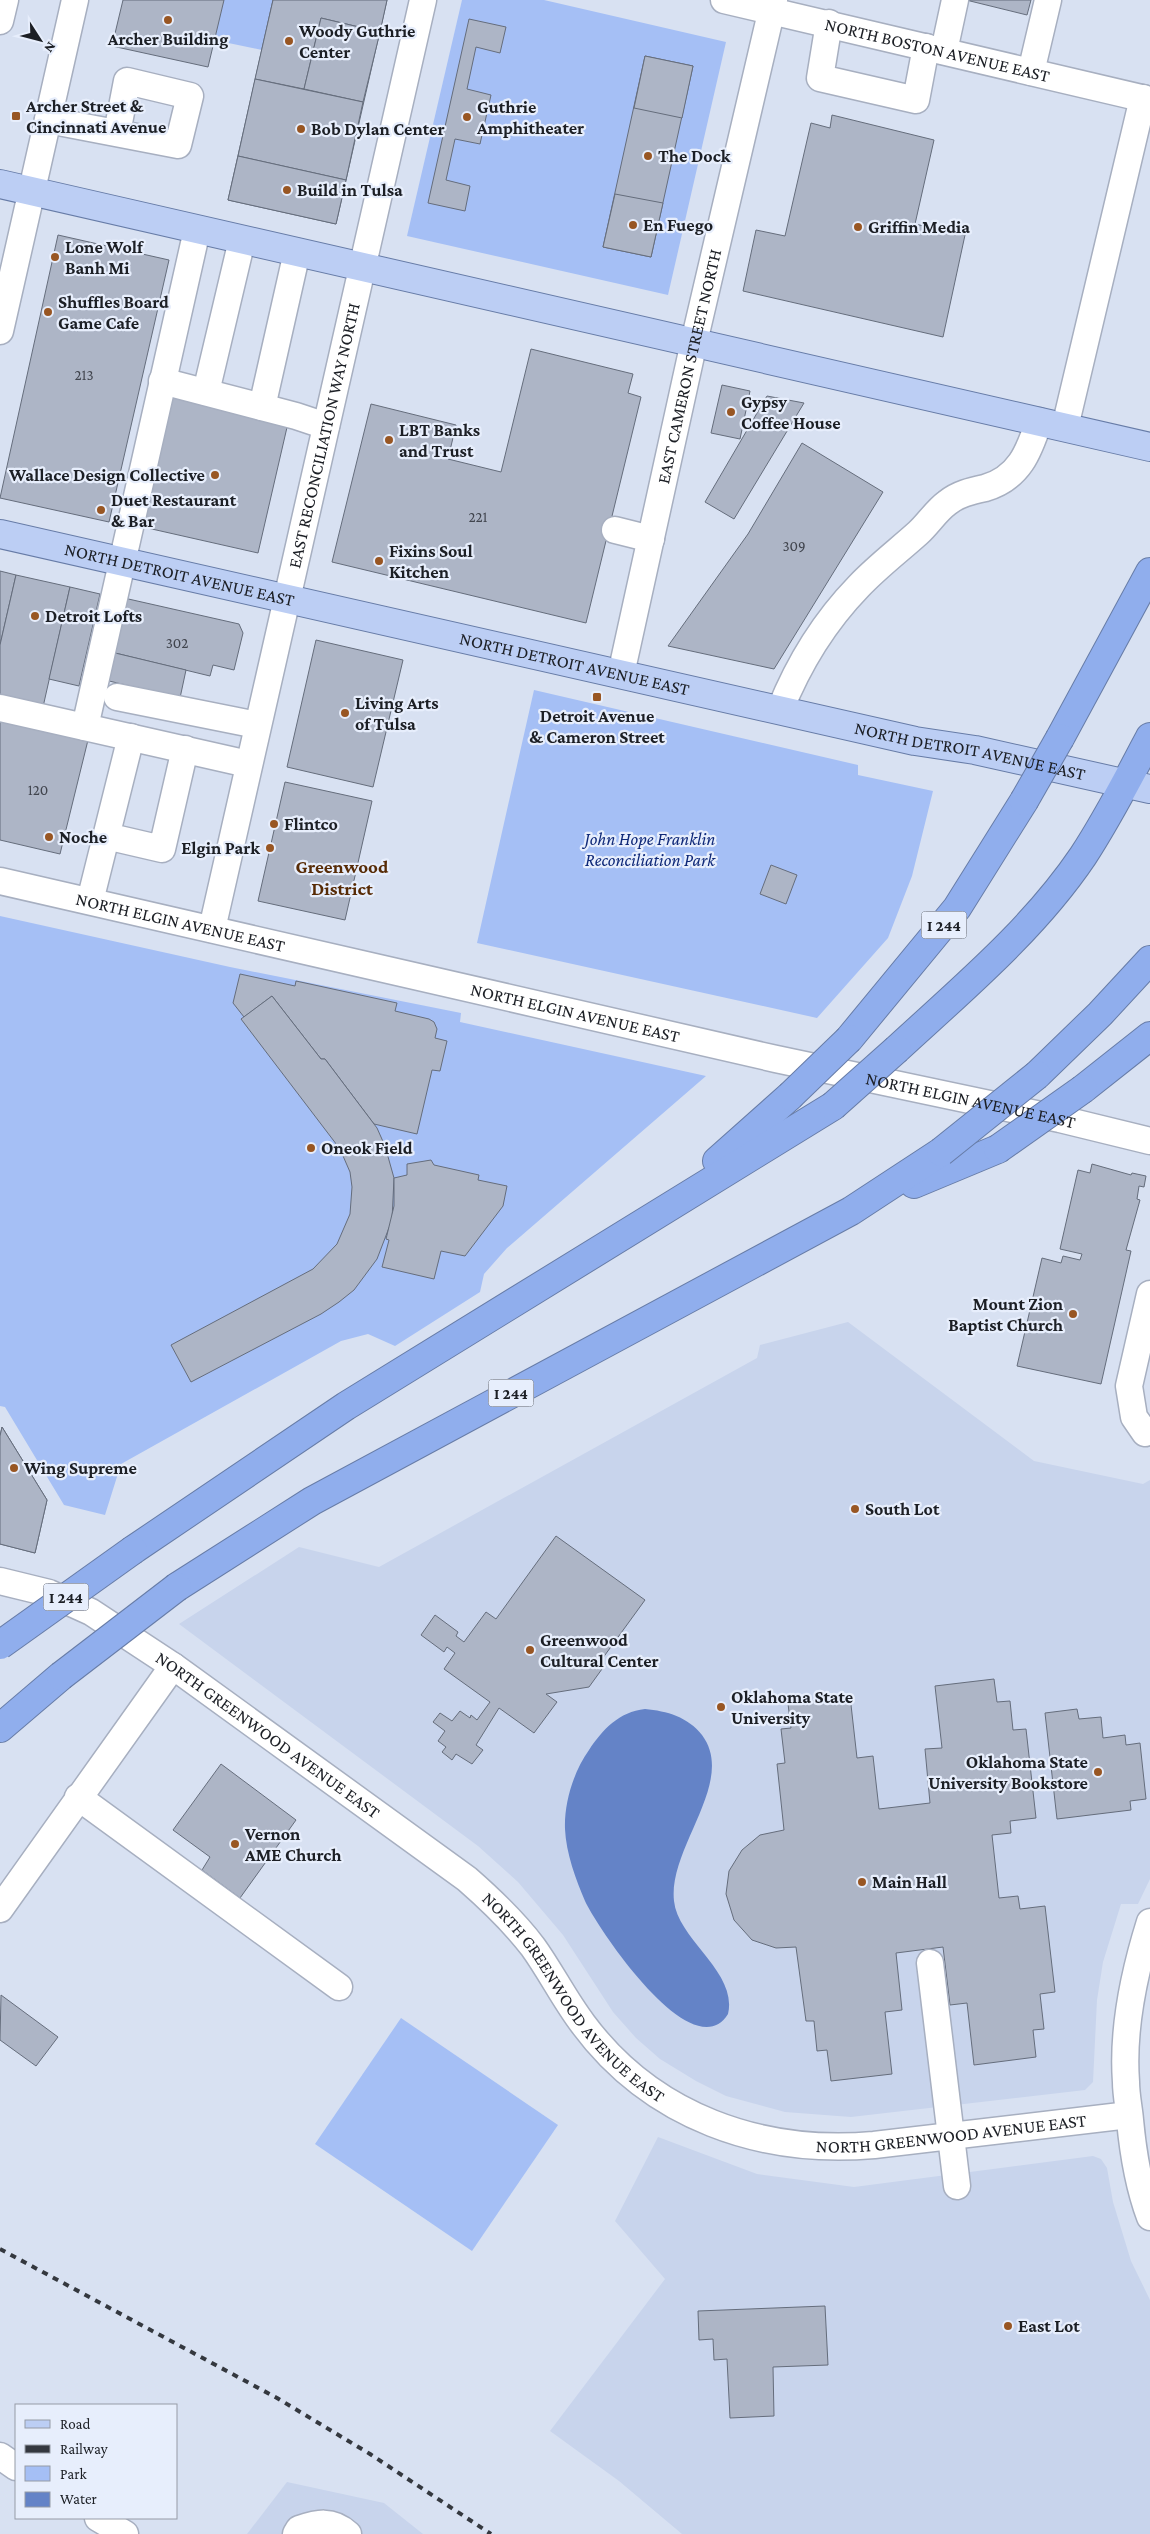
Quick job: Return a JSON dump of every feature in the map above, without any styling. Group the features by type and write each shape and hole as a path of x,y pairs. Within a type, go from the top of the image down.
{"highway":[{"name":"I 244","path":"0,1645 133,1550 323,1420 526,1296 644,1217 707,1170 790,1096 849,1039 957,908 1024,801 1150,572"},
{"path":"526,1296 833,1106 897,1049 979,974 1031,920 1083,856 1138,785 1150,737"},
{"name":"I 244","path":"0,1728 60,1676 177,1587 277,1522 375,1465 851,1211 941,1152 1037,1075 1100,1014 1150,960"},
{"path":"851,1211 998,1149 1083,1089 1150,1036"}],"main road":[{"path":"0,184 1150,447"},
{"name":"NORTH DETROIT AVENUE EAST","path":"0,534 915,741 974,750 1138,785"}],"street":[{"path":"0,21 5,0"},
{"path":"0,331 75,0"},
{"name":"EAST RECONCILIATION WAY NORTH","path":"212,929 248,764 424,0"},
{"name":"NORTH BOSTON AVENUE EAST","path":"724,0 772,6 829,23 1147,99"},
{"path":"829,23 820,78 916,100 955,0"},
{"path":"1031,72 1048,0"},
{"name":"EAST CAMERON STREET NORTH","path":"621,674 694,342 772,6"},
{"path":"1065,427 1084,354 1126,162 1147,99"},
{"path":"48,120 117,133"},
{"path":"85,727 124,562 162,381 197,230"},
{"path":"206,392 242,240"},
{"path":"262,407 297,252"},
{"path":"162,381 326,426"},
{"path":"780,710 792,681 814,646 834,615 859,586 924,527 946,503 963,493 988,487 1008,477 1027,456 1039,421"},
{"path":"615,530 651,538"},
{"path":"117,696 257,725"},
{"path":"0,708 248,764"},
{"path":"90,901 131,738"},
{"path":"106,836 162,849 185,750"},
{"name":"NORTH ELGIN AVENUE EAST","path":"0,881 759,1055 1060,1119 1150,1141"},
{"path":"1145,1433 1134,1417 1129,1386 1150,1294"},
{"name":"NORTH GREENWOOD AVENUE EAST","path":"0,1581 49,1593 91,1612 173,1666 480,1890 532,1947 597,2042 625,2070 672,2103 704,2120 738,2133 794,2145 854,2147 1130,2115"},
{"path":"0,1909 173,1666"},
{"path":"78,1797 339,1987"},
{"path":"1150,1922 1136,1970 1127,2034 1125,2081 1134,2160 1150,2216"},
{"path":"930,1963 956,2186"},
{"path":"0,2456 15,2466"},
{"path":"100,2519 125,2534"},
{"path":"296,2534 299,2529 322,2522 343,2530 348,2534"}],"shaded area":[{"name":"Oklahoma State University","path":"848,1322 1034,1461 1143,1484 1150,1480 1150,1879 1138,1904 1121,1904 1103,1962 1097,2000 1093,2082 1085,2090 851,2117 785,2112 726,2096 696,2081 660,2059 636,2038 613,2012 563,1935 518,1882 478,1846 179,1624 299,1547 379,1567 757,1358 760,1345"},
{"path":"658,2137 757,2174 854,2187 1093,2156 1101,2159 1107,2168 1113,2202 1131,2261 1150,2300 1150,2534 682,2534 619,2481 550,2431 665,2279 615,2221"},
{"path":"287,2482 384,2503 423,2534 247,2534"}],"green space":[{"path":"224,0 273,0 262,50 214,40"},
{"path":"462,0 544,0 726,42 668,295 407,236"},
{"name":"John Hope Franklin Reconciliation Park","path":"534,690 858,765 858,775 933,791 912,876 888,938 817,1018 477,943"},
{"name":"Oneok Field","path":"0,916 230,967 461,1013 460,1022 706,1076 507,1248 484,1274 480,1292 395,1346 368,1334 341,1341 121,1464 105,1515 64,1505 5,1407 0,1406"},
{"path":"401,2018 558,2125 472,2251 315,2144"}],"water":[{"path":"645,1709 669,1713 684,1719 702,1735 711,1753 712,1773 707,1794 681,1859 675,1880 674,1901 678,1915 716,1970 724,1984 729,1999 728,2014 712,2026 693,2024 671,2010 648,1989 627,1964 593,1916 585,1901 569,1857 565,1829 566,1808 571,1787 579,1767 594,1742 612,1723 627,1714"}],"building":[{"name":"Archer Building","path":"123,0 224,0 208,67 112,46"},
{"path":"273,0 387,0 336,224 228,200"},
{"name":"Woody Guthrie Center","path":"273,0 387,0 380,32 321,18 304,89 255,79"},
{"path":"966,0 1031,0 1027,15"},
{"path":"321,18 380,32 363,102 304,89"},
{"name":"Guthrie Amphitheater","path":"469,19 506,27 500,53 476,47 467,89 491,95 480,144 455,139 446,180 470,186 465,211 428,203"},
{"name":"The Dock","path":"645,56 693,66 651,257 603,247"},
{"path":"645,56 693,66 682,118 634,108"},
{"name":"Bob Dylan Center","path":"255,79 363,102 346,180 238,156"},
{"name":"Griffin Media","path":"832,115 934,140 915,224 965,235 943,337 743,291 756,230 785,236 811,123 830,128"},
{"name":"Build in Tulsa","path":"238,156 346,180 336,224 228,200"},
{"name":"En Fuego","path":"615,194 663,203 651,257 603,247"},
{"path":"58,235 169,260 109,522 0,498"},
{"path":"531,349 633,374 628,393 641,397 586,623 332,562 371,404 456,425 448,459 501,472"},
{"name":"Gypsy Coffee House","path":"722,385 750,391 740,439 711,433"},
{"path":"767,396 804,403 734,519 705,502"},
{"name":"Wallace Design Collective","path":"173,397 288,423 258,553 143,527"},
{"path":"802,443 883,492 774,669 668,646 748,534"},
{"path":"0,571 16,575 0,645"},
{"name":"Detroit Lofts","path":"16,575 70,587 43,707 0,697 0,645"},
{"path":"70,587 100,594 79,686 49,679"},
{"path":"124,598 239,624 243,633 234,670 213,665 210,676 111,652"},
{"name":"Living Arts of Tulsa","path":"316,640 403,660 373,787 287,767"},
{"path":"111,652 186,670 180,698 105,680"},
{"path":"0,718 88,740 60,854 0,840"},
{"path":"285,782 372,801 345,920 258,901"},
{"path":"771,865 797,875 786,904 760,894"},
{"path":"240,974 295,986 296,981 397,1003 395,1011 429,1019 434,1022 437,1029 435,1038 447,1041 440,1071 432,1070 417,1134 374,1124 325,1059 321,1059 272,996 244,1017 233,1003"},
{"path":"272,996 321,1059 325,1059 377,1128 385,1146 394,1178 392,1220 377,1259 354,1290 321,1314 191,1382 171,1345 313,1269 337,1244 350,1214 352,1187 350,1172 340,1149 241,1019"},
{"path":"431,1160 434,1165 479,1175 478,1180 507,1186 503,1206 465,1256 441,1251 434,1279 382,1267 389,1240 386,1239 394,1206 394,1178 407,1175 407,1164"},
{"name":"Mount Zion Baptist Church","path":"1092,1164 1131,1175 1132,1173 1146,1176 1144,1187 1139,1186 1137,1199 1140,1200 1126,1250 1131,1251 1101,1384 1017,1366 1042,1258 1061,1263 1063,1256 1080,1260 1082,1254 1060,1249 1078,1170 1090,1173"},
{"name":"Wing Supreme","path":"2,1427 47,1500 35,1553 0,1544 0,1436"},
{"name":"Wing Supreme","path":"2,1427 47,1500 35,1553 0,1544 0,1436"},
{"name":"Greenwood Cultural Center","path":"556,1536 645,1600 597,1666 602,1669 589,1687 546,1694 557,1702 534,1733 499,1708 476,1745 483,1750 472,1764 456,1754 452,1760 442,1752 446,1747 438,1741 445,1731 433,1722 440,1713 452,1721 460,1711 470,1718 471,1715 477,1720 490,1702 444,1669 455,1653 447,1647 444,1652 421,1635 435,1615 458,1632 456,1636 464,1642 486,1612 496,1619"},
{"name":"Main Hall","path":"994,1679 997,1702 1010,1701 1013,1730 1026,1729 1036,1818 1010,1821 1011,1833 992,1835 999,1898 1018,1896 1020,1909 1045,1906 1055,1992 1040,1994 1044,2029 1033,2030 1036,2057 974,2065 967,2003 950,2005 943,1947 896,1953 902,2010 885,2012 892,2074 831,2081 827,2050 817,2051 814,2021 806,2021 796,1947 776,1948 752,1940 734,1920 726,1894 729,1871 742,1850 760,1835 784,1830 777,1764 785,1763 781,1729 791,1728 788,1704 850,1696 857,1758 873,1756 879,1809 930,1803 925,1749 942,1748 935,1686"},
{"name":"Oklahoma State University Bookstore","path":"1077,1709 1079,1719 1101,1717 1103,1738 1125,1735 1126,1745 1140,1743 1146,1799 1130,1801 1131,1810 1057,1819 1045,1713"},
{"name":"Vernon AME Church","path":"221,1764 296,1820 240,1898 202,1870 210,1857 173,1830"},
{"path":"1,1995 58,2037 36,2066 0,2040"},
{"path":"825,2306 828,2365 773,2367 774,2416 730,2418 727,2359 714,2360 713,2339 699,2340 698,2311"}],"railway":[{"path":"0,2249 277,2398 370,2454 491,2534"}],"place":[{"name":"Archer Building","path":"168,20"},
{"name":"Woody Guthrie Center","path":"289,41"},
{"name":"Archer Street & Cincinnati Avenue","path":"16,116"},
{"name":"Guthrie Amphitheater","path":"467,117"},
{"name":"Bob Dylan Center","path":"301,129"},
{"name":"The Dock","path":"648,156"},
{"name":"Build in Tulsa","path":"287,190"},
{"name":"En Fuego","path":"633,225"},
{"name":"Griffin Media","path":"858,227"},
{"name":"Lone Wolf Banh Mi","path":"55,257"},
{"name":"Shuffles Board Game Cafe","path":"48,312"},
{"name":"Gypsy Coffee House","path":"731,412"},
{"name":"LBT Banks and Trust","path":"389,440"},
{"name":"Wallace Design Collective","path":"215,475"},
{"name":"Duet Restaurant & Bar","path":"101,510"},
{"name":"Fixins Soul Kitchen","path":"379,561"},
{"name":"Detroit Lofts","path":"35,616"},
{"name":"Detroit Avenue & Cameron Street","path":"597,697"},
{"name":"Living Arts of Tulsa","path":"345,713"},
{"name":"Flintco","path":"274,824"},
{"name":"Noche","path":"49,837"},
{"name":"Elgin Park","path":"270,848"},
{"name":"Oneok Field","path":"311,1148"},
{"name":"Mount Zion Baptist Church","path":"1073,1314"},
{"name":"Wing Supreme","path":"14,1468"},
{"name":"South Lot","path":"855,1509"},
{"name":"Greenwood Cultural Center","path":"530,1650"},
{"name":"Oklahoma State University","path":"721,1707"},
{"name":"Oklahoma State University Bookstore","path":"1098,1772"},
{"name":"Vernon AME Church","path":"235,1844"},
{"name":"Main Hall","path":"862,1882"},
{"name":"East Lot","path":"1008,2326"}],"district":[{"name":"Greenwood District","path":"342,877"}]}
